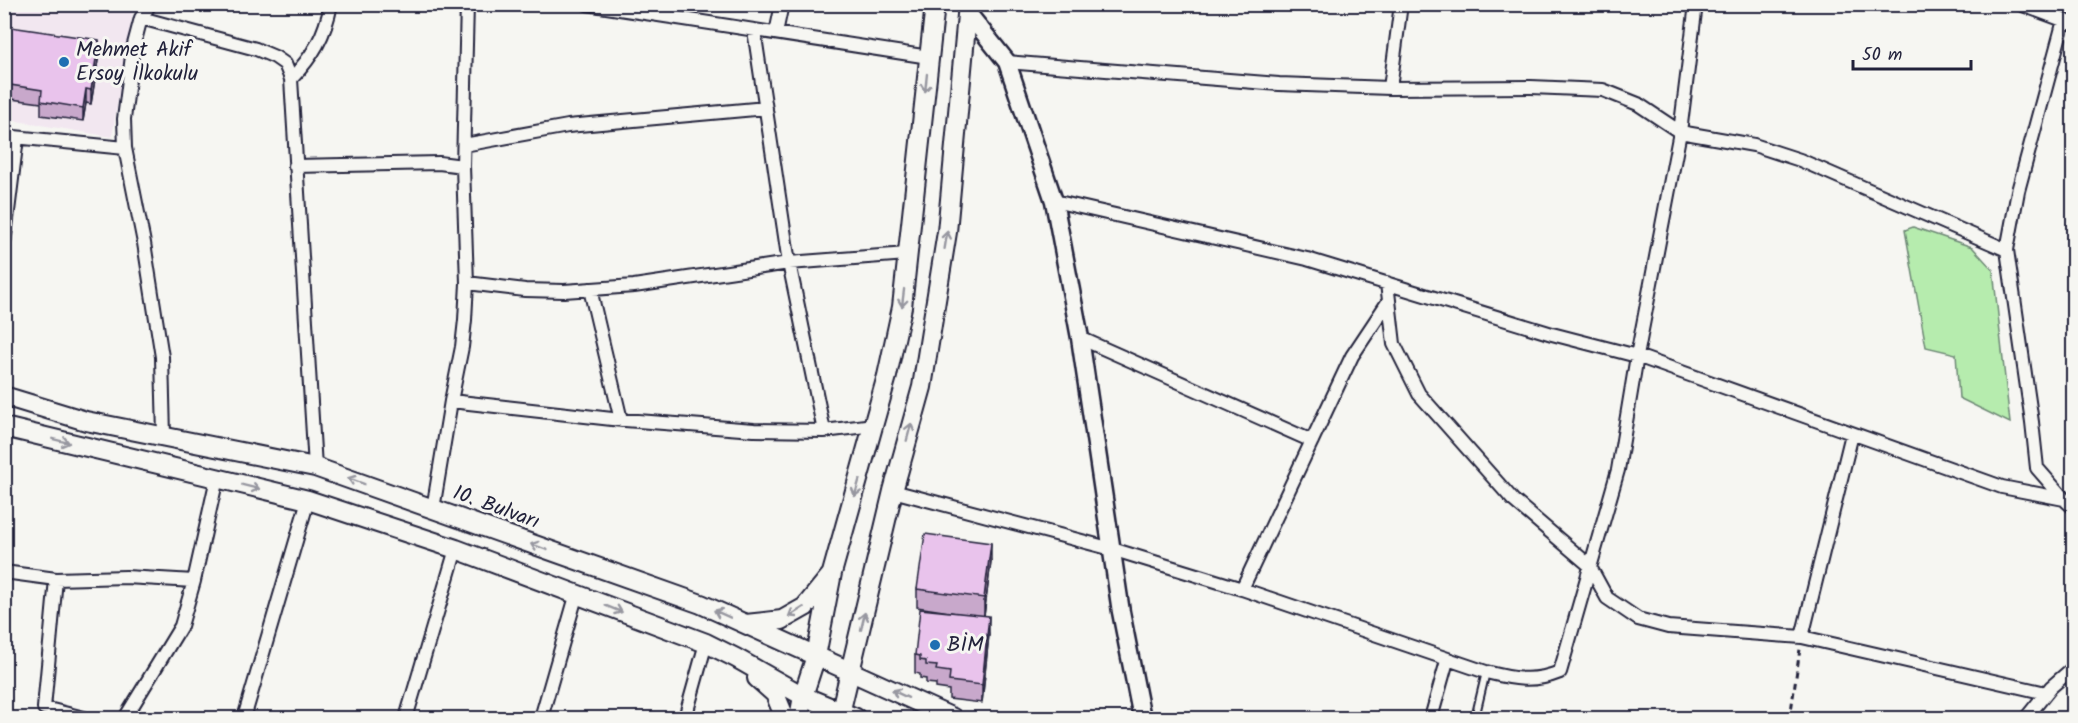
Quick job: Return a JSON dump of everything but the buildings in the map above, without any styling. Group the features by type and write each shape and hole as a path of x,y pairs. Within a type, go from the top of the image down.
{"main road":[{"path":"799,718 803,696 816,656 832,573 874,425 902,307 935,4"},
{"path":"4,427 308,501 456,549 706,643 803,696 845,716 851,671 893,491 922,387 947,232 967,8"},
{"name":"10. Bulvarı","path":"4,396 86,420 315,467 701,604 953,718"},
{"path":"746,624 782,620 805,607 832,573"},
{"path":"736,658 775,694 785,718"}],"street":[{"path":"150,4 141,18 133,48 124,119 125,148 144,243 162,357 164,436"},
{"path":"291,80 308,62 319,44 331,4"},
{"path":"433,509 462,347 467,283 463,166 466,4"},
{"path":"587,4 929,57"},
{"path":"776,33 782,4"},
{"path":"1390,88 1401,4"},
{"path":"893,491 1112,549 1242,589 1447,661 1486,672 1517,679 1543,679 1560,672 1618,470 1637,356 1680,132 1696,4"},
{"path":"2020,4 2069,22 2018,191 2007,250 2037,468 2073,508"},
{"path":"967,8 1007,62 1054,201 1080,338 1121,612 1142,718"},
{"path":"141,18 256,49 285,64 291,80 315,467"},
{"path":"754,30 789,263 824,431"},
{"path":"1007,62 1279,84 1390,88 1531,87 1603,90 1638,104 1680,132 1754,145 1800,160 2007,250"},
{"path":"464,145 567,126 766,108"},
{"path":"4,244 11,137 125,148"},
{"path":"295,166 439,163 463,166"},
{"path":"1054,201 1307,259 1552,334 1637,356 2002,487 2064,499"},
{"path":"467,283 525,290 590,289 789,263 908,254"},
{"path":"1387,284 1394,344 1419,394 1513,500 1590,568 1607,598 1638,619 1668,627 1802,636 2046,693"},
{"path":"590,289 621,420"},
{"path":"1242,589 1352,356 1388,302"},
{"path":"1080,338 1312,441"},
{"path":"451,401 621,420 753,430 824,431 874,425"},
{"path":"1802,636 1852,434"},
{"path":"125,718 181,626 194,581 217,478"},
{"path":"244,718 308,501"},
{"path":"406,718 456,549"},
{"path":"4,572 56,579 126,577 194,581"},
{"path":"56,579 45,708 84,718"},
{"path":"541,718 577,593"},
{"path":"685,718 706,643"},
{"path":"1431,718 1447,661"},
{"path":"2026,718 2046,693 2073,667"}],"lane":[{"path":"1475,718 1486,672"}],"path":[{"path":"1790,718 1802,636"}],"shaded area":[{"name":"Mehmet Akif Ersoy İlkokulu","path":"4,5 134,5 112,137 5,119"}],"green space":[{"path":"1913,227 1972,247 1993,270 2010,423 1959,398 1956,354 1926,347 1905,230"}],"place":[{"name":"Mehmet Akif Ersoy İlkokulu","path":"64,62"},
{"name":"BİM","path":"935,645"}]}
